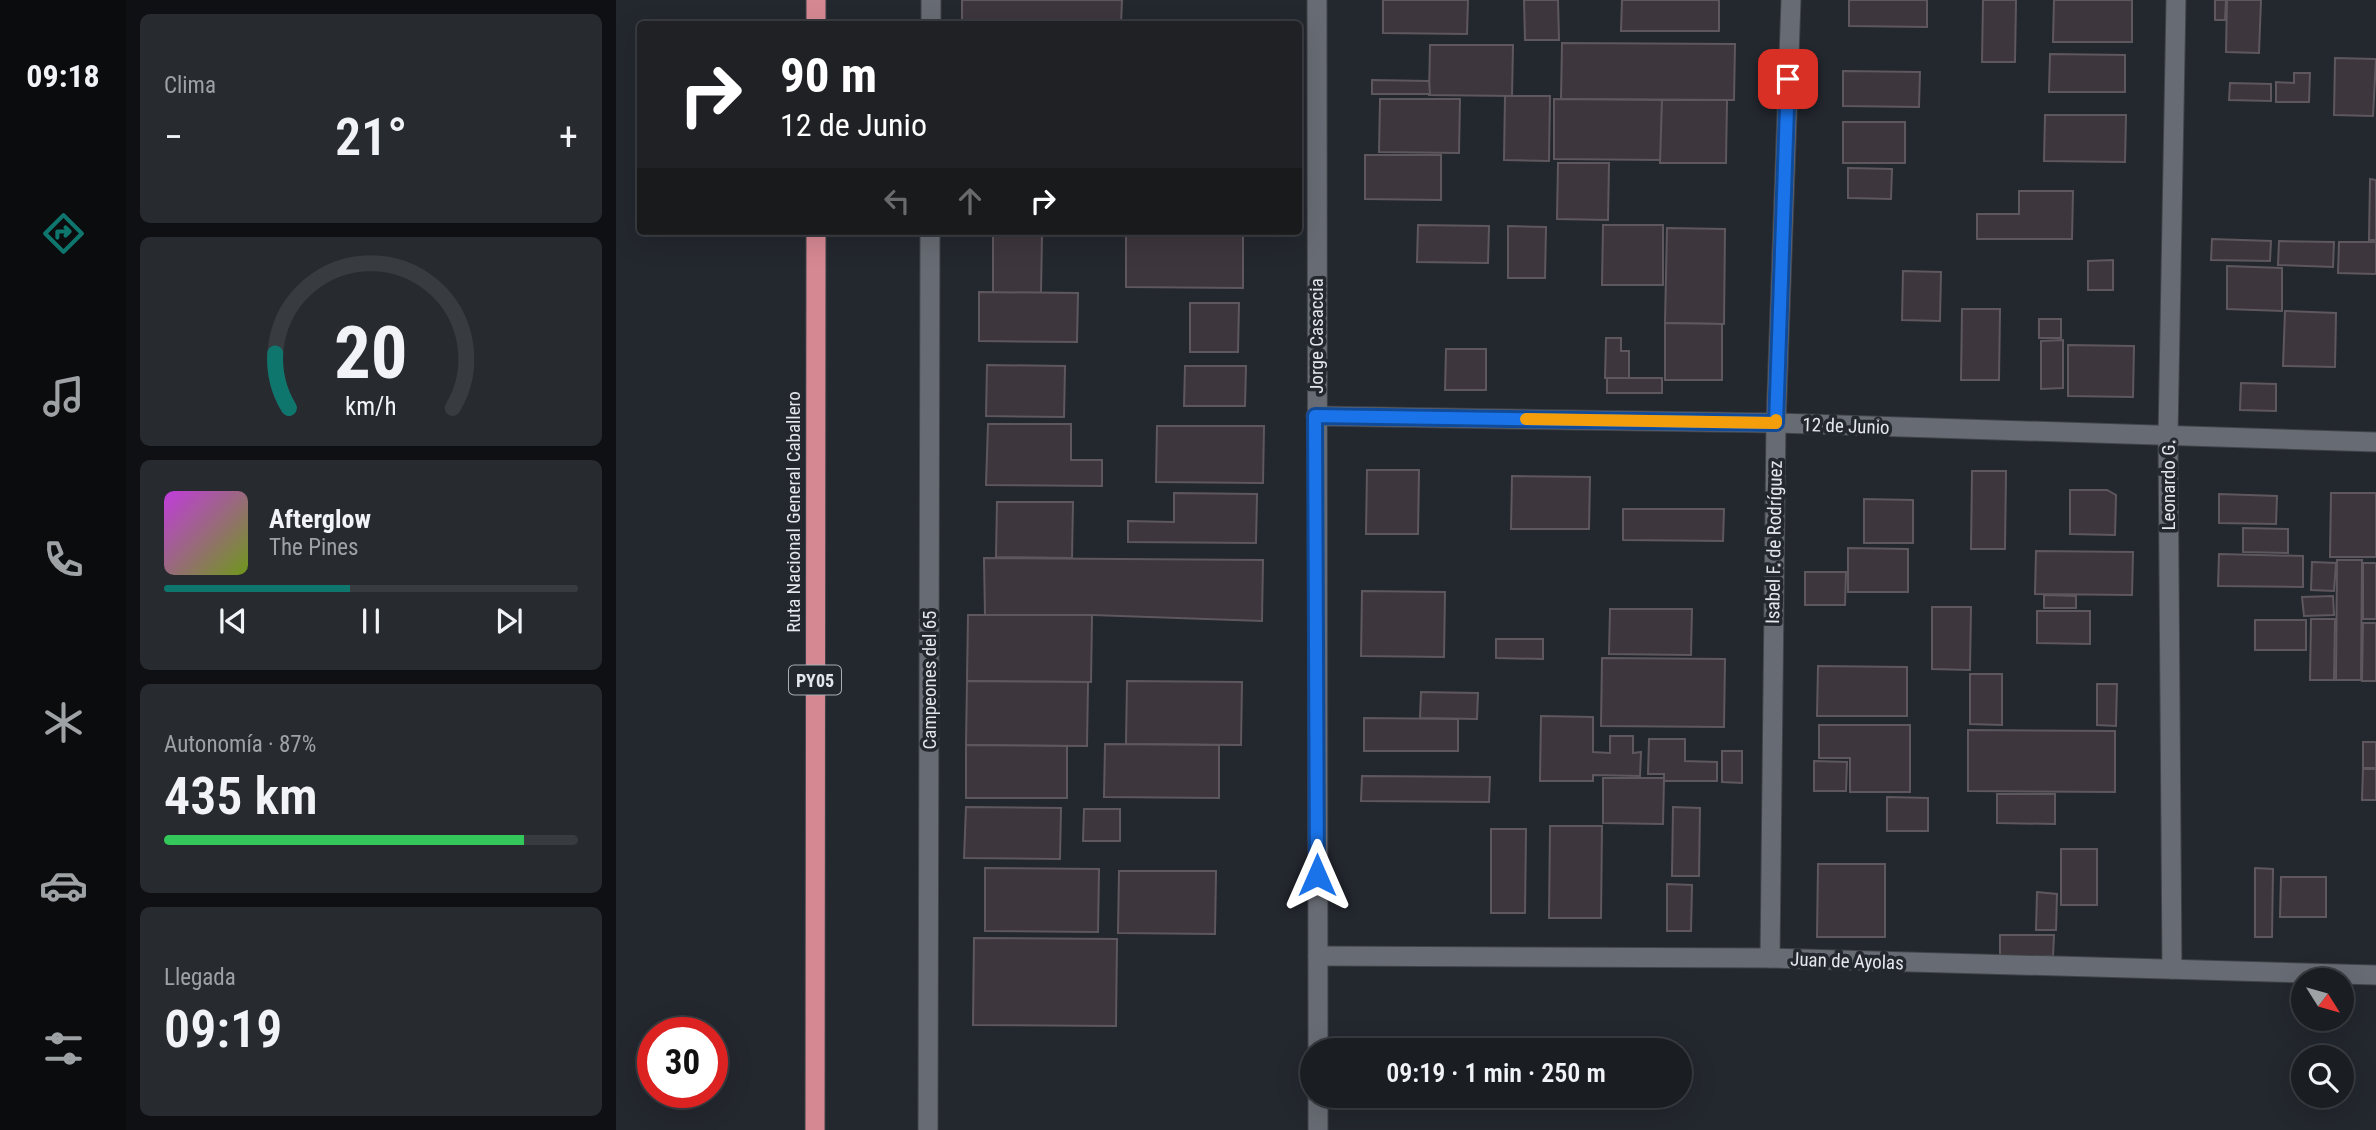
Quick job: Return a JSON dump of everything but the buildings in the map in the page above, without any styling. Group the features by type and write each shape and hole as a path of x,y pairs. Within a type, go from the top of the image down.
{"highway":[{"path":"816,0 816,21"},
{"name":"Ruta Nacional General Caballero","path":"815,1130 816,235"}],"street":[{"path":"931,0 931,21"},
{"name":"Jorge Casaccia","path":"1317,0 1315,416 1318,1038"},
{"name":"Isabel F. de Rodríguez","path":"1770,958 1776,423 1791,0"},
{"name":"Leonardo G.","path":"2172,969 2168,437 2176,0"},
{"name":"Campeones del 65","path":"928,1130 930,235"},
{"name":"12 de Junio","path":"1315,416 1776,423 2376,442"},
{"name":"Juan de Ayolas","path":"1318,956 1770,958 2376,975"},
{"path":"1318,1108 1318,1130"}],"slow traffic":[{"path":"1526,419 1776,423 1776,420"}],"route":[{"path":"1317,875 1315,416 1776,423 1788,79"}]}
